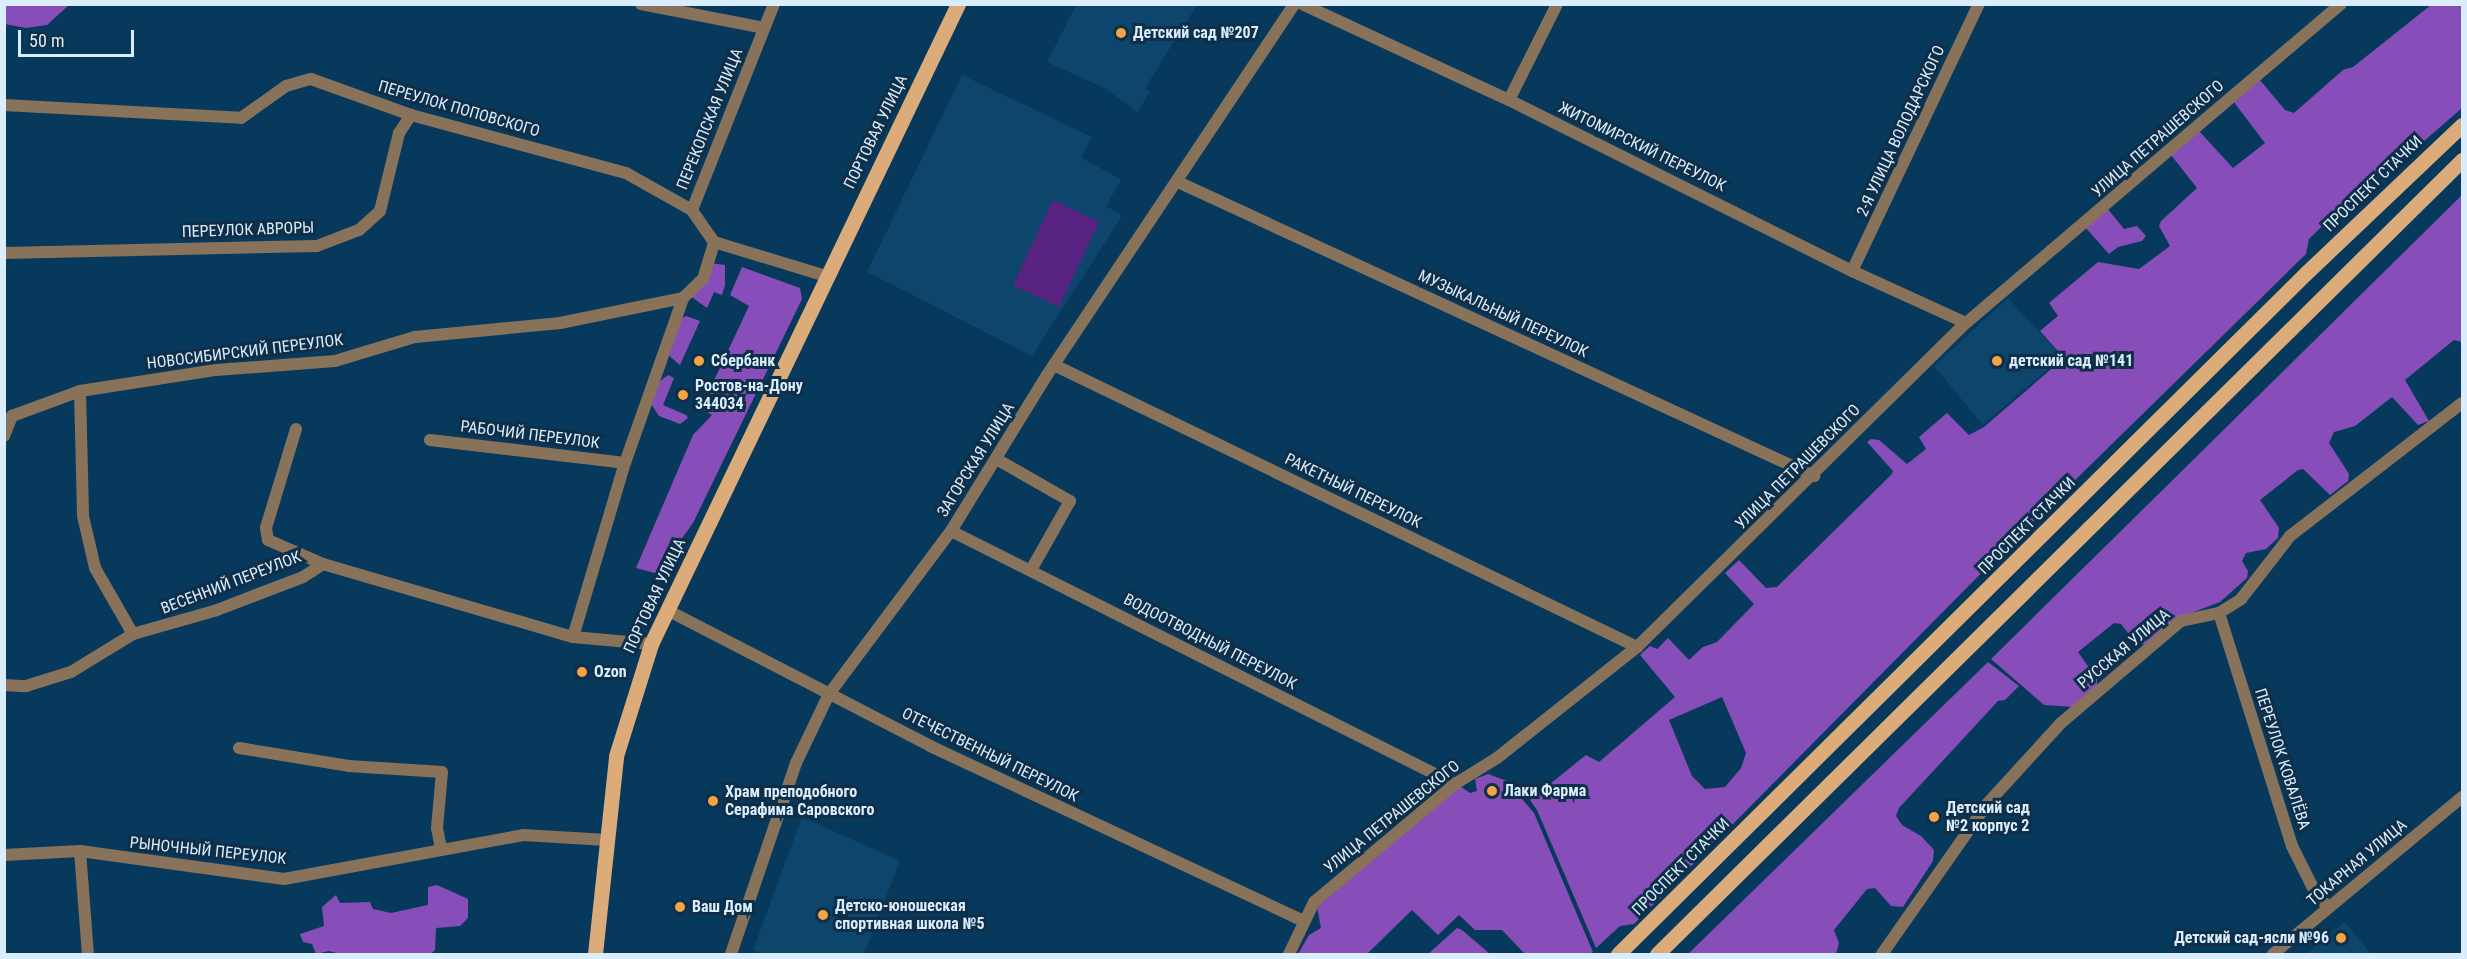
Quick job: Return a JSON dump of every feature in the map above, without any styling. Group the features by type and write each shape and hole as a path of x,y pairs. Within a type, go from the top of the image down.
{"main road":[{"name":"ПОРТОВАЯ УЛИЦА","path":"595,954 616,756 651,644 958,4"},
{"name":"ПРОСПЕКТ СТАЧКИ","path":"1618,954 2306,273 2463,124"},
{"path":"1657,954 2463,160"}],"street":[{"path":"641,4 764,28"},
{"name":"ПЕРЕКОПСКАЯ УЛИЦА","path":"714,242 692,210 774,4"},
{"name":"ЗАГОРСКАЯ УЛИЦА","path":"731,954 796,763 830,694 951,531 998,460 1054,365 1178,182 1294,4"},
{"name":"ЖИТОМИРСКИЙ ПЕРЕУЛОК","path":"1302,4 1509,100 1852,271 1966,324"},
{"path":"1509,100 1557,4"},
{"name":"2-Я УЛИЦА ВОЛОДАРСКОГО","path":"1852,271 1979,4"},
{"name":"УЛИЦА ПЕТРАШЕВСКОГО","path":"1289,954 1302,921 1314,902 1455,784 1497,758 1637,647 1814,476 1966,324 2341,4"},
{"name":"ПЕРЕУЛОК ПОПОВСКОГО","path":"4,105 241,118 286,86 311,79 411,115 626,173 692,210"},
{"name":"ПЕРЕУЛОК АВРОРЫ","path":"4,253 317,246 359,230 381,211 399,133 411,115"},
{"name":"МУЗЫКАЛЬНЫЙ ПЕРЕУЛОК","path":"1178,182 1814,476"},
{"path":"573,637 626,463 683,298 703,279 714,242 826,276"},
{"name":"НОВОСИБИРСКИЙ ПЕРЕУЛОК","path":"4,435 12,416 80,391 216,370 335,361 415,337 560,323 683,298"},
{"name":"РАКЕТНЫЙ ПЕРЕУЛОК","path":"1054,365 1637,647"},
{"path":"80,391 83,516 95,568 133,634"},
{"name":"РУССКАЯ УЛИЦА","path":"1882,954 1987,804 2035,749 2181,621 2219,613 2251,589 2290,536 2463,403"},
{"path":"296,429 266,528 268,540 323,564"},
{"name":"РАБОЧИЙ ПЕРЕУЛОК","path":"430,440 626,463"},
{"path":"998,460 1070,501 1031,570"},
{"name":"ВОДООТВОДНЫЙ ПЕРЕУЛОК","path":"951,531 1455,784"},
{"name":"ВЕСЕННИЙ ПЕРЕУЛОК","path":"4,685 26,686 71,672 133,634 217,610 303,577 323,564 573,637 651,644"},
{"name":"ОТЕЧЕСТВЕННЫЙ ПЕРЕУЛОК","path":"667,610 930,746 1302,921"},
{"name":"ПЕРЕУЛОК КОВАЛЁВА","path":"2219,613 2292,846 2307,878 2328,908"},
{"path":"239,748 350,766 442,772 437,828 441,849"},
{"name":"ТОКАРНАЯ УЛИЦА","path":"2273,954 2463,797"},
{"name":"РЫНОЧНЫЙ ПЕРЕУЛОК","path":"4,855 80,851 284,879 524,835 607,840"},
{"path":"80,851 88,954"}],"shaded area":[{"path":"4,5 69,5 47,25 26,28 5,24"},
{"name":"Детский сад №207","path":"1076,5 1197,5 1145,88 1150,92 1137,112 1106,89 1047,62"},
{"path":"2431,5 2462,5 2462,108 2408,155 2392,158 2309,239 2306,254 2018,536 1634,924 1620,926 1596,948 1537,810 1530,800 1586,755 1599,762 1675,697 1640,655 1650,646 1657,649 1668,638 1689,660 1703,647 1717,642 1754,604 1725,573 1739,560 1766,588 1777,587 1891,475 1893,471 1867,442 1871,439 1879,440 1907,464 1926,449 1919,437 1947,413 1969,435 1984,427 2064,358 2040,331 2058,316 2049,303 2098,262 2139,269 2170,246 2159,226 2161,221 2197,188 2171,155 2199,131 2233,168 2265,143 2233,101 2259,79 2285,110 2294,113 2343,70 2353,67","holes":["1722,697 1746,753 1741,768 1725,787 1705,789 1692,776 1669,720"]},
{"path":"962,75 1092,137 1081,157 1121,180 1106,206 1122,216 1032,356 867,272"},
{"path":"2462,195 2462,342 2454,340 2405,380 2429,421 2418,425 2392,397 2355,426 2334,432 2329,443 2349,474 2348,481 2330,495 2303,469 2298,470 2260,500 2279,528 2278,538 2266,549 2246,553 2242,561 2248,571 2247,578 2220,602 2178,618 2145,645 2136,643 2121,624 2114,623 2078,652 2097,679 2097,688 2074,707 2044,705 1991,659"},
{"path":"1053,200 1099,222 1059,307 1013,285"},
{"path":"2107,208 2124,229 2137,226 2146,236 2142,241 2118,247 2109,254 2085,227"},
{"path":"710,263 725,265 725,285 722,295 714,292 707,308 689,295"},
{"path":"742,267 800,288 802,299 693,523 673,551 662,575 636,568 693,435 712,415 701,408 749,306 730,295"},
{"name":"детский сад №141","path":"2008,298 2062,357 1983,425 1934,366"},
{"path":"686,316 700,321 680,365 667,354 681,318"},
{"path":"668,375 674,378 663,405 686,415 688,418 680,424 659,416 650,402 659,382"},
{"path":"1988,662 2019,686 2005,700 1998,701 1899,808 1896,816 1902,825 1921,836 1934,850 1933,861 1903,907 1891,906 1875,888 1867,889 1834,930 1839,943 1836,954 1688,954"},
{"path":"1488,774 1507,781 1534,813 1593,952 1590,954 1525,954 1502,930 1475,930 1459,915 1438,935 1412,910 1367,954 1298,954 1309,935 1321,928 1317,907 1460,786 1470,793 1477,791 1475,779"},
{"name":"Детско-юношеская спортивная школа №5","path":"802,817 900,861 864,954 762,954 753,950"},
{"path":"437,885 468,899 468,918 460,926 436,928 435,950 431,954 340,954 329,951 316,954 312,944 303,942 300,934 324,926 322,907 336,895 340,903 370,902 373,909 391,913 428,905 428,887"},
{"name":"Детский сад-ясли №96","path":"2345,922 2371,954 2306,954"},
{"path":"1457,928 1462,930 1490,954 1428,954"}],"place":[{"name":"Детский сад №207","path":"1121,33"},
{"name":"Сбербанк","path":"699,361"},
{"name":"детский сад №141","path":"1997,361"},
{"name":"Ростов-на-Дону 344034","path":"683,395"},
{"name":"Ozon","path":"582,672"},
{"name":"Лаки Фарма","path":"1492,791"},
{"name":"Храм преподобного Серафима Саровского","path":"713,801"},
{"name":"Детский сад №2 корпус 2","path":"1934,817"},
{"name":"Ваш Дом","path":"680,907"},
{"name":"Детско-юношеская спортивная школа №5","path":"823,915"},
{"name":"Детский сад-ясли №96","path":"2341,938"}]}
